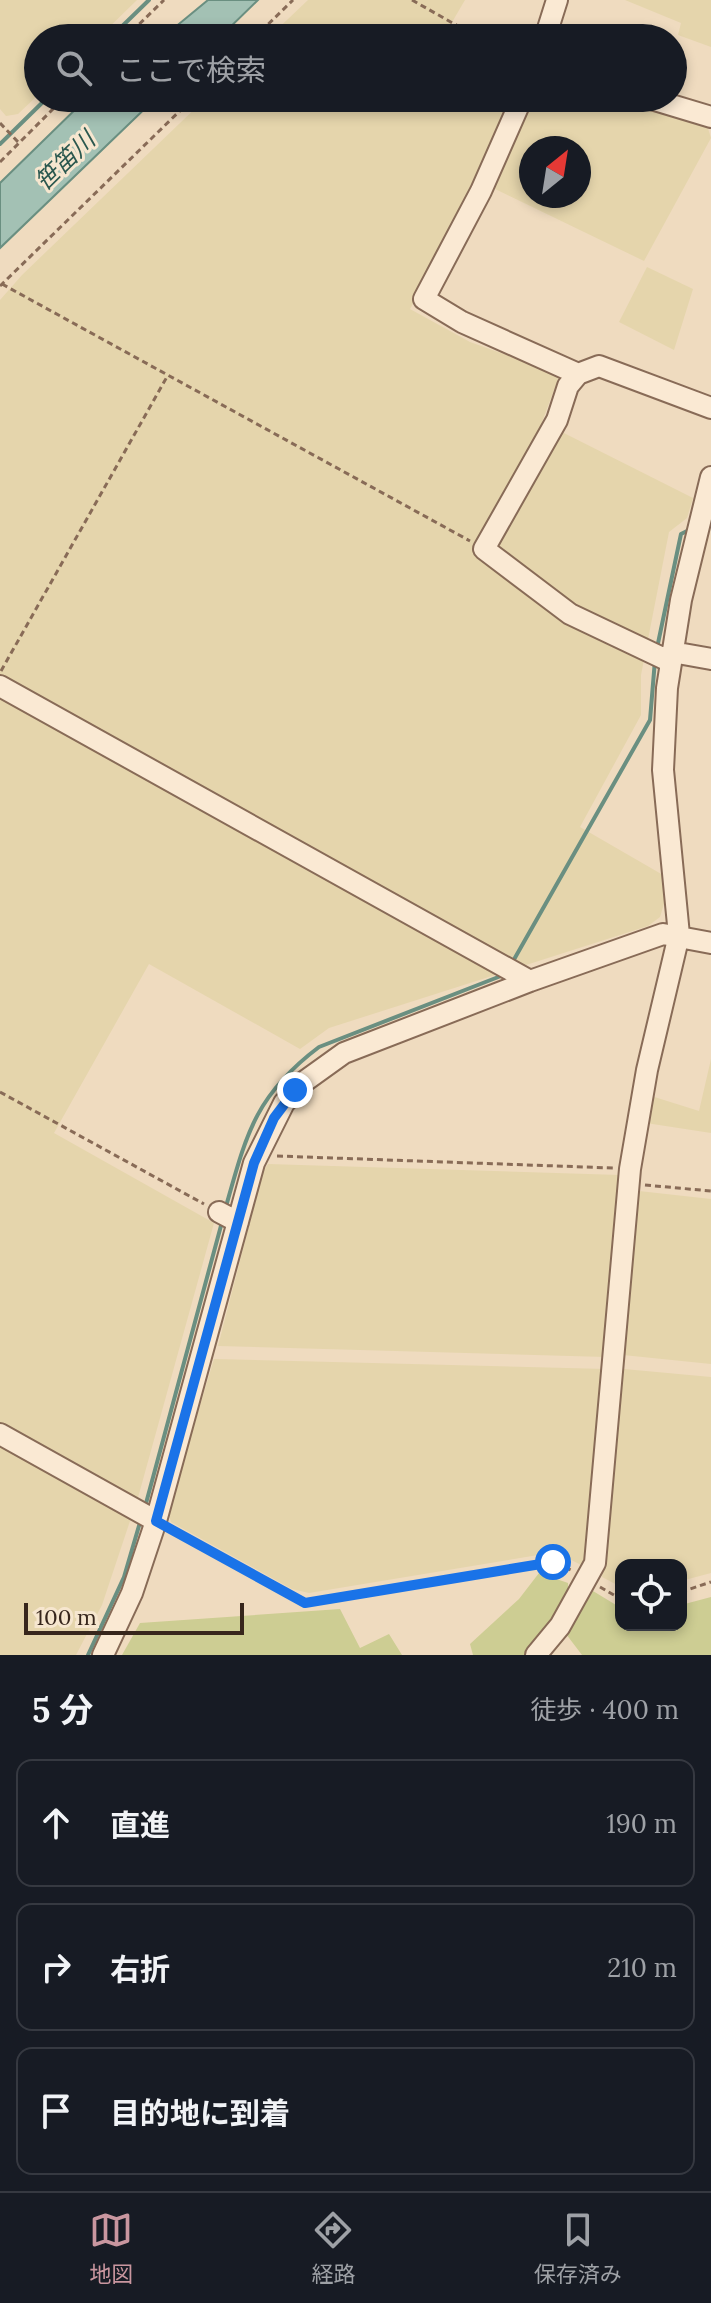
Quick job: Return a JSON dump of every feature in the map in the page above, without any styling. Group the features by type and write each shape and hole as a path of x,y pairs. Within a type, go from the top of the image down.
{"street":[{"path":"549,24 557,0"},
{"path":"687,110 711,117"},
{"path":"516,112 481,191 424,299 462,322 578,374"},
{"path":"711,408 599,366 578,374 568,386 557,420 484,549 570,614 663,656 711,659"},
{"path":"536,1655 560,1626 589,1579 595,1563 629,1176 642,1098 679,935 663,758 663,656 711,477"},
{"path":"0,686 516,973"},
{"path":"103,1655 132,1593 147,1516 228,1217 284,1103 329,1062 357,1046 516,973 655,935 679,935 711,943"},
{"path":"0,1434 147,1516"}],"path":[{"path":"139,24 164,0"},
{"path":"268,24 293,0"},
{"path":"412,0 454,24"},
{"path":"0,162 50,112"},
{"path":"179,112 1,285 484,549"},
{"path":"0,123 19,143"},
{"path":"0,674 168,375"},
{"path":"0,1092 228,1217"},
{"path":"257,1155 629,1176 711,1191"},
{"path":"147,1516 305,1603 553,1562 615,1595"},
{"path":"687,1590 711,1582"}],"shaded area":[{"path":"0,0 137,0 112,24 24,24 24,108 18,114 6,116 0,109"},
{"path":"308,0 465,0 451,24 283,24"},
{"path":"625,0 711,0 711,47 687,38 687,24"},
{"path":"191,112 508,112 478,186 410,309 470,342 560,374 542,422 693,498 687,518 669,532 641,675 641,715 580,827 663,875 666,897 660,917 648,926 329,1028 300,1049 149,964 54,1133 214,1223 139,1494 102,1605 76,1655 0,1655 0,300 22,275"},
{"path":"522,112 674,112 706,122 711,138 644,261 534,208 591,208 591,136 519,136 519,201 491,187"},
{"path":"647,267 693,289 674,350 619,322"},
{"path":"711,1059 711,1133 646,1123 648,1095 699,1111"},
{"path":"268,1164 620,1175 606,1357 218,1346 263,1172"},
{"path":"639,1191 711,1199 711,1364 623,1355"},
{"path":"214,1359 606,1369 587,1559 583,1566 556,1552 309,1593 292,1589 171,1522 168,1512"},
{"path":"624,1369 711,1377 711,1573 687,1579 687,1559 615,1559 615,1584 602,1577"}],"green space":[{"path":"539,1573 568,1583 568,1603 582,1608 593,1591 615,1604 615,1631 687,1631 687,1603 711,1597 711,1655 582,1655 566,1634 551,1629 526,1655 473,1655 470,1644 519,1599"},
{"path":"340,1609 360,1648 389,1634 402,1655 122,1655 140,1623"}],"water":[{"path":"208,0 258,0 233,24 179,24"},
{"name":"笹笛川","path":"73,112 141,112 0,248 0,183"}],"waterway":[{"path":"124,24 149,0"},
{"path":"0,144 33,112"},
{"path":"657,648 681,534 691,529"},
{"path":"512,963 650,720 655,660"},
{"path":"225,1210 239,1160 256,1119 266,1101 297,1065 319,1047 506,974"},
{"path":"145,1507 222,1222"},
{"path":"88,1655 124,1577 141,1519"}],"route":[{"path":"295,1090 274,1118 254,1163 156,1521 305,1603 553,1562"}]}
